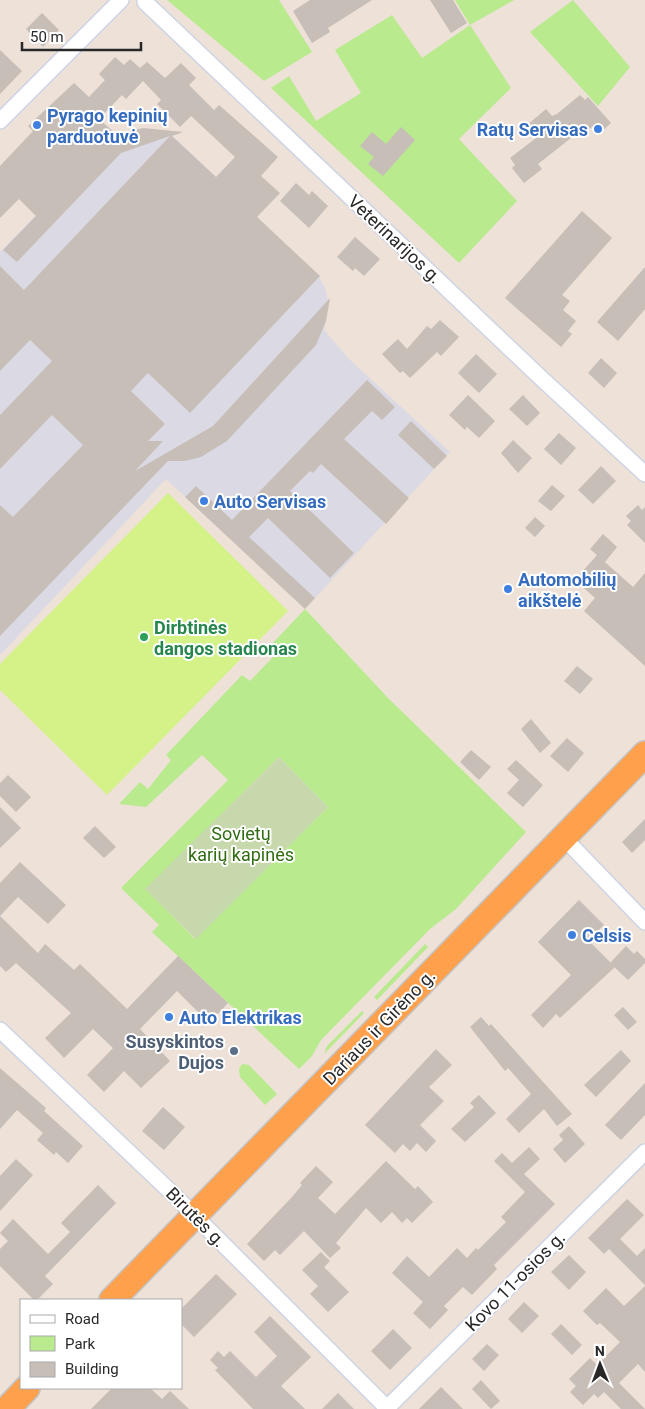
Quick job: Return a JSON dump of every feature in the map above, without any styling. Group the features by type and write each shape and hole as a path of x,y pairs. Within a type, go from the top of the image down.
{"highway":[{"name":"Dariaus ir Girėno g.","path":"113,1299 645,754"},
{"path":"7,1409 26,1389"}],"street":[{"path":"0,122 122,0 133,5 146,1"},
{"name":"Veterinarijos g.","path":"146,1 541,378 645,474"},
{"path":"564,838 645,922"},
{"name":"Birutės g.","path":"0,1030 195,1217 387,1409"},
{"name":"Kovo 11-osios g.","path":"387,1409 645,1152"}],"shaded area":[{"path":"143,128 161,132 177,140 318,275 325,288 329,304 324,330 349,359 450,452 305,609 166,479 0,655 0,252 112,137"}],"green space":[{"path":"167,0 279,0 312,52 264,81"},
{"path":"455,0 514,0 470,25"},
{"path":"573,0 630,67 598,106 530,32"},
{"path":"392,15 422,58 470,25 511,88 459,139 517,201 459,263 271,88 289,76 316,121 361,93 335,50"},
{"name":"Dirbtinės dangos stadionas","path":"168,493 288,611 107,795 0,690 0,664"},
{"path":"305,609 388,698 526,832 456,909 430,929 321,1040 312,1056 299,1069 152,932 159,925 121,888 228,780 202,755 146,807 119,804 140,782 148,789 171,760 166,755 242,675 250,681 278,652 271,645","holes":["279,757 328,807 195,939 146,889"]},
{"name":"Sovietų karių kapinės","path":"279,757 328,807 196,939 145,889"},
{"path":"425,944 428,947 377,1000 374,997"},
{"path":"362,1011 364,1013 324,1054 327,1046"},
{"path":"242,1064 249,1065 277,1094 265,1105 240,1077 239,1069"}],"building":[{"path":"310,0 372,0 328,28 330,32 312,43 293,11"},
{"path":"430,0 453,0 467,23 451,33"},
{"path":"42,13 59,30 43,47 26,29"},
{"path":"0,50 22,71 0,94"},
{"path":"115,57 124,65 130,59 140,68 147,62 165,78 181,63 196,78 189,85 214,110 219,105 278,157 261,176 280,193 257,217 320,276 190,413 148,373 131,391 165,424 148,441 163,441 135,471 213,426 330,298 326,321 316,345 227,441 201,457 185,461 168,461 0,636 0,505 13,517 83,445 52,415 0,469 0,415 52,361 30,340 0,371 0,266 24,290 170,136 121,153 17,262 3,250 36,216 19,199 0,218 0,166 33,131 28,126 74,83 89,97 105,80 99,74","holes":["143,81 161,100 157,104 180,127 191,116 235,157 216,177 172,136 183,132 143,128 116,134 99,119 122,95 126,99"]},
{"path":"580,95 585,100 588,97 611,123 599,134 592,127 588,130 585,127 538,164 542,169 524,183 512,168 515,165 510,158 536,138 526,126 546,109 552,116 557,114"},
{"path":"401,127 415,140 383,176 368,164 374,157 360,146 372,132 386,144"},
{"path":"296,183 309,195 312,191 328,206 309,228 280,201"},
{"path":"582,211 612,238 562,295 570,301 563,310 576,321 568,331 572,334 561,347 505,298"},
{"path":"355,237 380,259 364,276 355,268 353,271 337,257"},
{"path":"645,267 645,309 618,341 597,322"},
{"path":"440,320 459,337 441,356 437,352 410,378 403,371 400,373 382,354 398,339 407,349 427,326 431,329"},
{"path":"476,354 497,374 479,393 458,373"},
{"path":"601,358 617,373 604,388 588,373"},
{"path":"367,380 395,407 382,420 372,411 344,439 409,498 386,524 321,464 313,473 310,471 290,491 354,553 330,578 268,518 249,537 315,598 305,609 185,497 196,486 232,520"},
{"path":"468,395 495,421 479,438 467,427 465,430 449,415"},
{"path":"523,395 540,413 527,426 509,409"},
{"path":"411,421 447,456 434,469 398,435"},
{"path":"559,433 576,448 561,465 544,449"},
{"path":"513,440 532,458 518,473 501,453"},
{"path":"601,466 616,481 593,504 578,490"},
{"path":"552,485 565,496 551,511 538,501"},
{"path":"638,505 642,510 645,507 645,543 627,525 631,521 626,516"},
{"path":"535,517 545,526 535,537 525,528"},
{"path":"603,534 617,547 605,562 598,556 633,587 645,573 645,666 584,611 595,598 575,580 597,555 590,549"},
{"path":"577,666 593,679 580,694 564,681"},
{"path":"531,719 551,743 540,753 521,729"},
{"path":"567,738 584,753 568,772 550,756"},
{"path":"471,750 491,767 479,780 460,762"},
{"path":"516,760 543,785 523,807 507,793 519,780 507,769"},
{"path":"8,775 31,797 16,812 0,796 0,783"},
{"path":"0,807 21,828 0,848"},
{"path":"645,819 645,840 632,853 622,842"},
{"path":"95,826 116,847 104,858 83,838"},
{"path":"20,862 66,905 48,924 18,897 0,916 0,883"},
{"path":"579,900 604,925 588,940 615,967 560,1018 556,1014 543,1028 531,1015 571,975 538,942"},
{"path":"0,916 38,953 45,944 74,970 80,964 127,1009 178,956 228,1003 209,1023 177,991 140,1029 170,1061 141,1088 124,1071 104,1092 87,1075 113,1048 93,1029 64,1058 45,1038 71,1013 16,963 6,972 0,966"},
{"path":"626,946 634,954 637,951 645,959 645,963 628,980 610,963"},
{"path":"623,1007 637,1022 628,1030 614,1015"},
{"path":"481,1017 489,1026 491,1024 572,1114 557,1126 544,1109 519,1133 506,1119 531,1094 508,1068 505,1071 470,1027"},
{"path":"436,1049 452,1065 429,1087 444,1101 420,1125 436,1141 426,1152 417,1143 410,1151 403,1144 395,1153 365,1125"},
{"path":"621,1050 631,1061 596,1097 584,1085"},
{"path":"0,1068 46,1108 44,1111 83,1146 68,1163 56,1152 54,1155 37,1140 43,1133 17,1110 0,1129"},
{"path":"645,1083 645,1115 621,1140 605,1125"},
{"path":"479,1095 496,1113 465,1142 451,1129 474,1107 470,1103"},
{"path":"163,1107 185,1127 164,1150 142,1131"},
{"path":"569,1126 585,1144 565,1163 553,1149 563,1140 559,1135"},
{"path":"529,1147 540,1159 524,1174 555,1204 494,1265 497,1269 472,1295 463,1287 444,1306 448,1310 430,1329 413,1313 423,1302 392,1273 407,1256 429,1277 457,1248 467,1258 476,1248 478,1250 506,1222 501,1217 525,1192 494,1161 502,1153 512,1163"},
{"path":"16,1159 33,1175 0,1211 0,1176"},
{"path":"386,1161 415,1189 418,1186 433,1202 412,1223 407,1218 402,1223 392,1212 381,1223 366,1208 336,1243 341,1248 330,1258 304,1231 280,1255 275,1250 264,1261 247,1244 292,1197 302,1185 300,1183 316,1166 333,1182 318,1198 335,1214"},
{"path":"98,1185 116,1203 45,1276 53,1284 38,1299 33,1299 0,1266 0,1249 8,1241 0,1233 13,1219 48,1254 70,1232 61,1223"},
{"path":"627,1199 644,1215 620,1239 637,1256 645,1248 645,1285 609,1249 604,1254 588,1238"},
{"path":"321,1252 330,1261 324,1267 349,1292 328,1312 310,1294 318,1286 302,1270"},
{"path":"569,1255 586,1272 569,1290 551,1272"},
{"path":"216,1274 237,1294 194,1337 182,1325 182,1308"},
{"path":"645,1286 645,1372 638,1364 619,1383 645,1409 621,1409 604,1392 598,1398 594,1394 583,1405 570,1392 576,1386 569,1379 590,1358 597,1365 620,1342 600,1323 597,1325 583,1311 606,1288 624,1306"},
{"path":"524,1302 539,1316 522,1333 508,1319"},
{"path":"270,1316 311,1357 281,1386 305,1409 253,1409 215,1370 218,1368 210,1360 218,1351 224,1357 230,1351 256,1377 277,1356 254,1332"},
{"path":"561,1324 582,1345 572,1355 551,1334"},
{"path":"393,1329 412,1348 390,1370 371,1351"},
{"path":"487,1344 499,1355 484,1371 472,1359"},
{"path":"481,1380 500,1401 491,1409 472,1389"},
{"path":"441,1387 463,1409 419,1409"},
{"path":"111,1389 151,1389 162,1399 170,1391 189,1409 91,1409"},
{"path":"338,1393 354,1409 322,1409"}],"place":[{"name":"Pyrago kepinių parduotuvė","path":"37,125"},
{"name":"Ratų Servisas","path":"598,129"},
{"name":"Auto Servisas","path":"204,501"},
{"name":"Automobilių aikštelė","path":"508,589"},
{"name":"Dirbtinės dangos stadionas","path":"144,637"},
{"name":"Celsis","path":"572,935"},
{"name":"Auto Elektrikas","path":"169,1017"},
{"name":"Susyskintos Dujos","path":"234,1051"}]}
